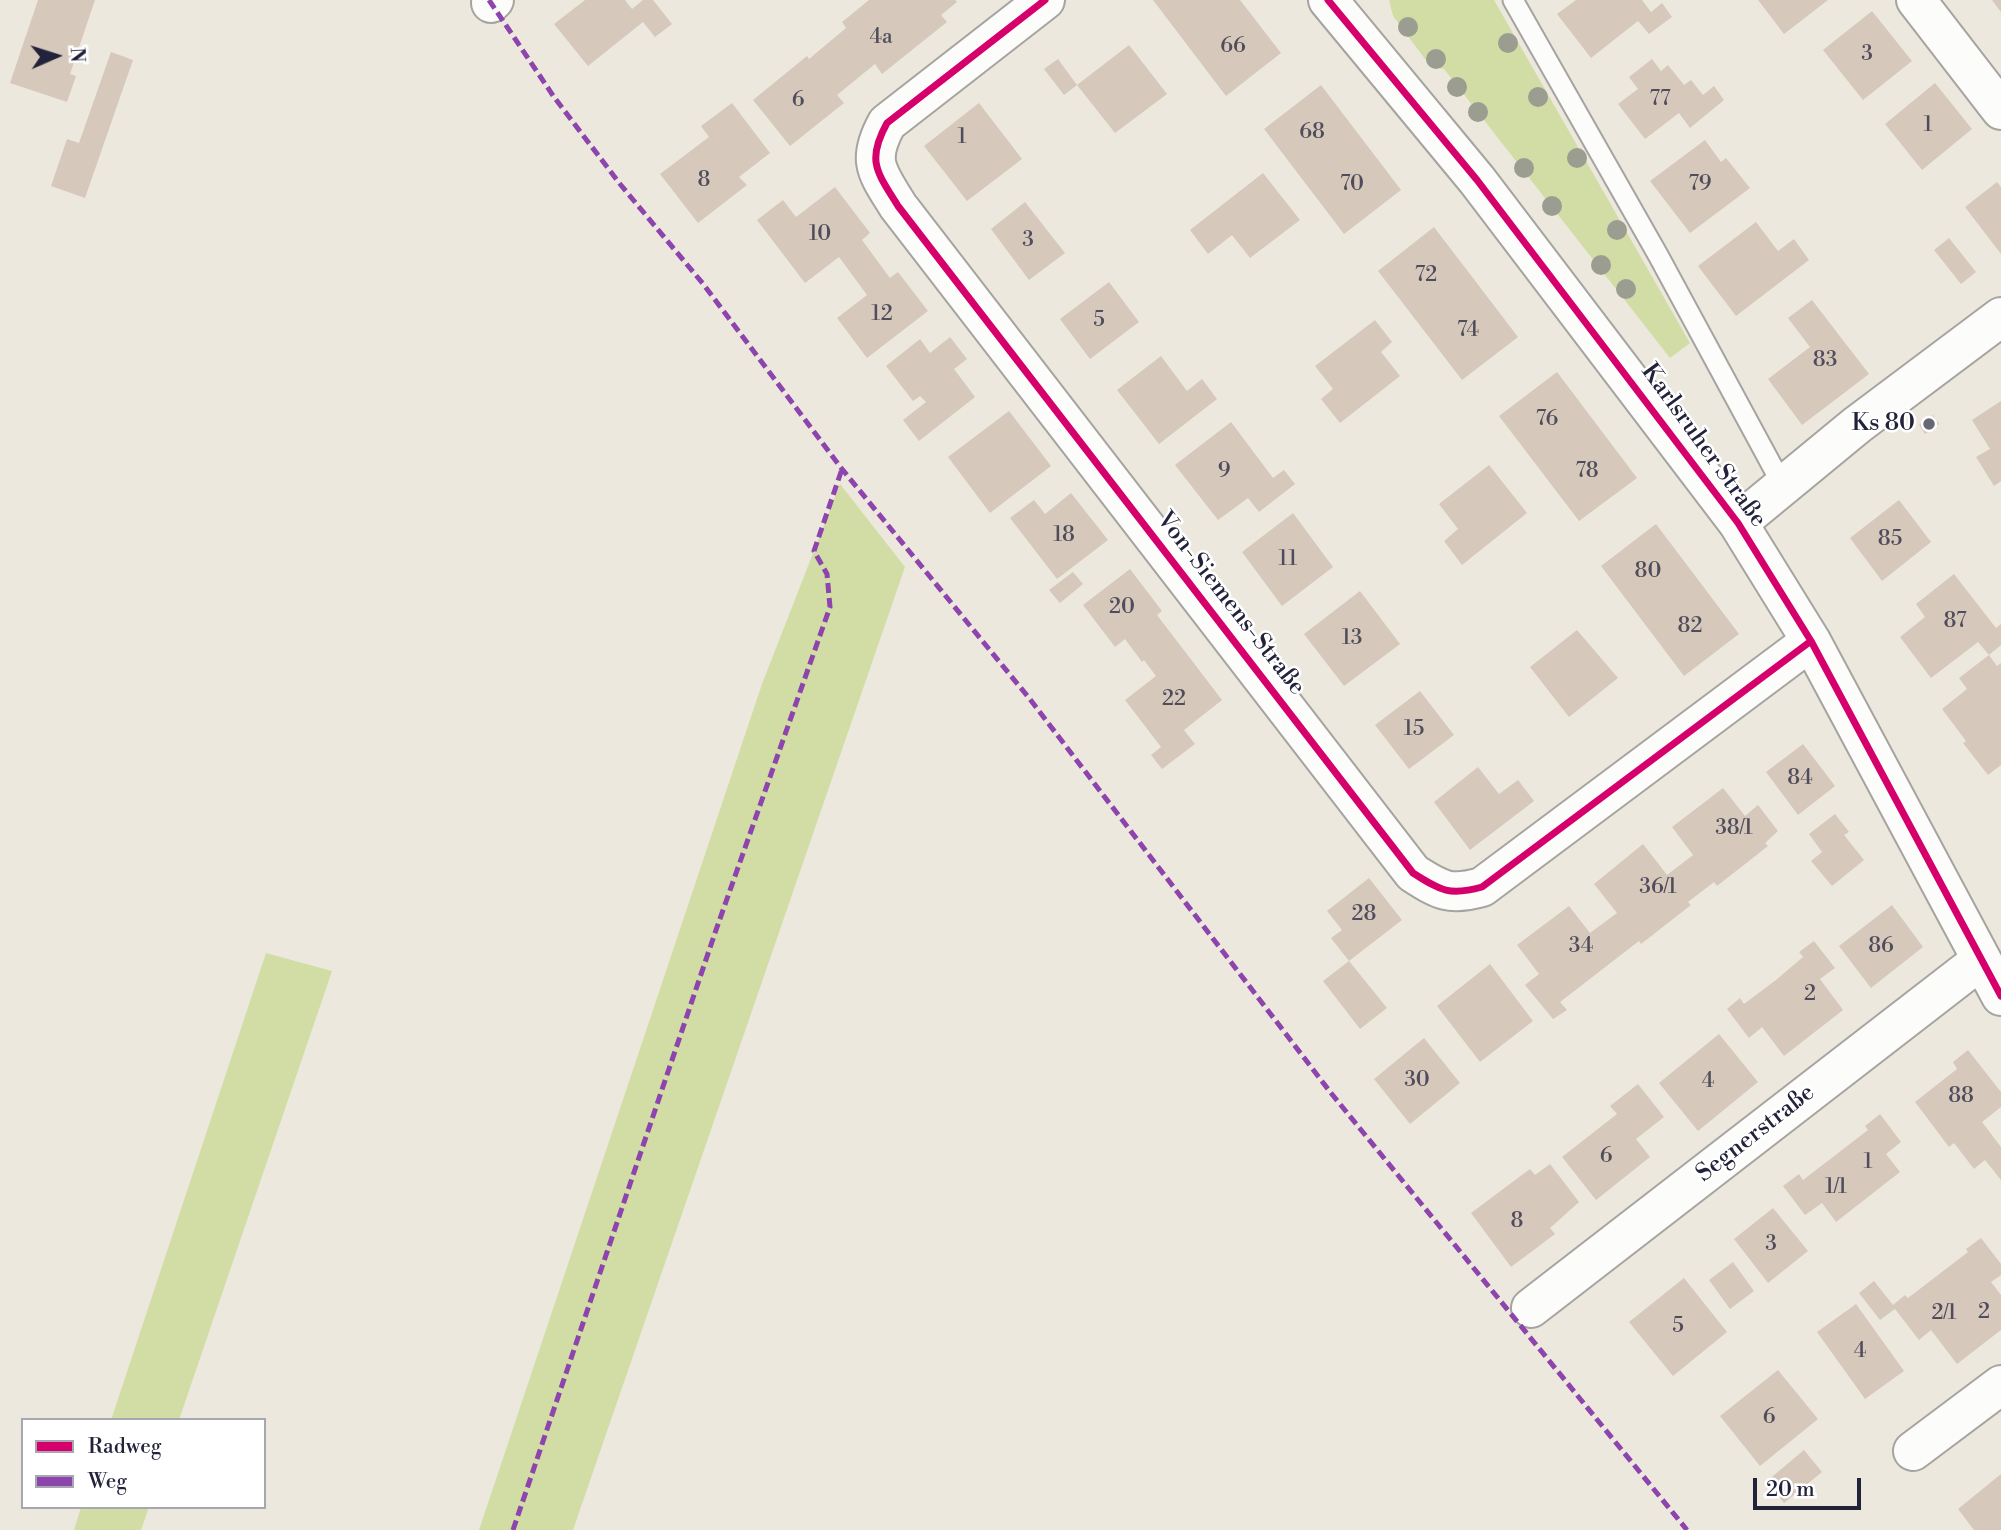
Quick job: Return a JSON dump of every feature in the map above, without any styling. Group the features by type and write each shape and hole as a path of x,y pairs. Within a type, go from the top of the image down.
{"street":[{"name":"Von-Siemens-Straße","path":"1045,0 887,123 876,142 875,165 898,206 1413,873 1438,889 1463,892 1482,887 1811,641"},
{"name":"Karlsruher Straße","path":"1328,0 1485,190 1738,523 1811,641 2001,996"},
{"path":"1916,0 2001,110"},
{"path":"1738,523 1857,425 2001,317"},
{"name":"Segnerstraße","path":"1531,1308 1981,960"},
{"path":"1913,1451 2001,1385"}],"lane":[{"path":"1513,0 1658,255 1783,486"}],"green space":[{"path":"1389,0 1494,0 1690,343 1670,358 1444,69 1431,67 1393,16"},
{"path":"840,484 905,567 573,1530 479,1530 762,684"},
{"path":"266,953 332,971 180,1418 112,1418"},
{"path":"80,1509 148,1509 141,1530 74,1530"}],"building":[{"path":"38,0 95,0 70,74 76,76 67,102 10,83"},
{"path":"585,0 625,0 632,9 643,0 653,0 672,24 655,37 643,22 588,66 554,24"},
{"path":"869,0 957,2 941,15 947,22 882,74 875,64 837,95 844,103 790,146 753,100 846,28 842,22"},
{"path":"1153,0 1240,0 1281,53 1226,96"},
{"path":"1576,0 1642,0 1651,12 1662,3 1672,17 1649,34 1638,21 1591,58 1557,14"},
{"path":"1758,0 1828,0 1784,34"},
{"path":"1992,0 2001,0 2001,12"},
{"path":"1872,11 1912,61 1863,100 1823,50"},
{"path":"1129,45 1167,94 1115,133 1077,85"},
{"path":"111,52 133,60 85,198 51,186 67,139 79,143"},
{"path":"1058,59 1077,85 1064,95 1044,69"},
{"path":"1652,59 1661,71 1668,65 1684,85 1691,80 1703,95 1714,86 1724,100 1690,128 1679,113 1645,139 1618,104 1638,89 1629,77"},
{"path":"1935,83 1972,129 1922,170 1885,124"},
{"path":"1321,85 1401,190 1344,234 1264,129"},
{"path":"732,103 770,153 739,177 747,185 698,223 660,174 709,137 701,126"},
{"path":"979,103 1022,159 967,201 924,146"},
{"path":"1705,140 1721,162 1726,158 1750,188 1690,233 1650,181"},
{"path":"1263,173 1300,220 1250,258 1232,235 1208,254 1190,230"},
{"path":"1997,182 2001,187 2001,254 1965,207"},
{"path":"835,187 870,233 862,240 890,278 898,272 928,311 867,358 837,318 867,295 839,257 805,283 757,220 783,200 796,217"},
{"path":"1025,202 1065,253 1029,280 991,229"},
{"path":"1756,222 1778,251 1794,239 1809,260 1736,316 1698,266"},
{"path":"1434,227 1518,337 1462,380 1378,271"},
{"path":"1949,238 1976,272 1961,284 1934,250"},
{"path":"1109,282 1139,322 1090,359 1060,319"},
{"path":"1812,300 1869,374 1802,425 1768,379 1810,347 1788,318"},
{"path":"1375,320 1392,342 1381,352 1400,376 1340,423 1321,399 1333,389 1315,366"},
{"path":"950,337 967,359 954,369 975,397 919,441 903,420 926,402 920,396 913,401 886,366 920,339 930,353"},
{"path":"1161,356 1187,391 1202,379 1217,399 1159,444 1117,390"},
{"path":"1557,372 1637,478 1579,521 1499,416"},
{"path":"2001,401 2001,481 1994,486 1976,457 1990,449 1972,420"},
{"path":"1009,411 1051,466 990,513 948,457"},
{"name":"Ks 80","path":"1933,415 1939,424 1925,434 1919,425"},
{"path":"1231,422 1273,478 1284,470 1295,484 1259,512 1248,498 1218,520 1175,465"},
{"path":"1489,465 1527,513 1462,565 1444,541 1458,529 1439,504"},
{"path":"1071,493 1108,540 1057,579 1010,518 1034,500 1045,514"},
{"path":"1899,500 1931,542 1882,581 1850,538"},
{"path":"1293,513 1333,567 1282,606 1242,552"},
{"path":"1656,524 1739,634 1684,676 1601,566"},
{"path":"1130,569 1162,611 1157,615 1222,700 1184,730 1195,744 1162,769 1151,755 1161,747 1125,700 1156,676 1125,639 1115,647 1083,605"},
{"path":"1073,572 1083,584 1060,603 1049,590"},
{"path":"1954,574 1996,628 2001,624 2001,645 1989,655 1978,642 1931,678 1900,637 1925,617 1916,604"},
{"path":"1360,591 1400,644 1344,686 1304,634"},
{"path":"1577,630 1618,678 1569,717 1530,667"},
{"path":"1989,655 1997,666 2001,663 2001,765 1988,775 1963,743 1966,741 1942,709 1967,689 1959,678"},
{"path":"1420,691 1454,735 1409,769 1375,725"},
{"path":"1803,744 1835,786 1798,815 1766,772"},
{"path":"1478,767 1499,794 1518,780 1534,801 1470,850 1434,802"},
{"path":"1723,788 1745,816 1758,805 1778,831 1765,843 1768,846 1717,886 1714,882 1688,902 1691,905 1641,944 1639,941 1560,1002 1567,1010 1553,1019 1525,985 1539,974 1517,945 1569,906 1590,933 1617,913 1594,884 1643,844 1667,875 1693,855 1672,827"},
{"path":"1835,814 1849,832 1844,835 1864,860 1832,886 1811,861 1822,852 1809,834"},
{"path":"1369,878 1402,920 1349,961 1331,938 1342,930 1327,911"},
{"path":"1892,905 1923,947 1871,988 1839,946"},
{"path":"1814,941 1835,968 1820,979 1843,1010 1784,1056 1762,1027 1749,1038 1727,1009 1740,998 1744,1004 1776,980 1803,957 1799,952"},
{"path":"1349,961 1387,1008 1360,1029 1323,981"},
{"path":"1490,964 1533,1021 1480,1062 1437,1006"},
{"path":"1719,1034 1758,1082 1698,1131 1659,1083"},
{"path":"1424,1038 1460,1083 1410,1124 1374,1079"},
{"path":"1968,1050 2001,1092 2001,1107 1982,1122 2001,1147 2001,1180 1985,1160 1974,1169 1954,1143 1949,1147 1915,1102 1957,1069 1953,1062"},
{"path":"1638,1084 1664,1117 1636,1139 1650,1157 1596,1200 1562,1157 1617,1114 1610,1106"},
{"path":"1880,1114 1901,1142 1886,1154 1900,1172 1836,1222 1822,1203 1805,1215 1783,1186 1799,1174 1803,1180 1868,1130 1865,1126"},
{"path":"1550,1164 1579,1202 1550,1228 1555,1234 1511,1267 1471,1213 1530,1169 1535,1175"},
{"path":"1773,1208 1808,1251 1768,1283 1734,1239"},
{"path":"1981,1238 2001,1264 2001,1275 1991,1282 2001,1295 2001,1330 1957,1364 1931,1330 1919,1340 1895,1309 1880,1320 1859,1293 1874,1281 1893,1305 1905,1295 1908,1298 1968,1252 1966,1249"},
{"path":"1733,1262 1754,1291 1730,1309 1709,1280"},
{"path":"1684,1278 1727,1332 1673,1376 1629,1322"},
{"path":"1856,1304 1904,1371 1865,1399 1817,1332"},
{"path":"1778,1370 1818,1419 1760,1466 1720,1416"},
{"path":"1804,1450 1822,1472 1784,1503 1767,1481"},
{"path":"2001,1474 2001,1530 1974,1530 1958,1509"}],"marked path":[{"path":"489,0 554,97 620,184 704,285 842,469 1029,698 1331,1093 1687,1530"},
{"path":"513,1530 716,930 830,607 827,574 814,551 842,469"}],"cycle path":[{"path":"1045,0 887,123 877,147 880,175 898,206 1413,873 1446,890 1462,891 1482,887 1811,641"},
{"path":"1328,0 1477,180 1738,523 1811,641 2001,996"}],"place":[{"name":"Ks 80","path":"1929,424"}]}
